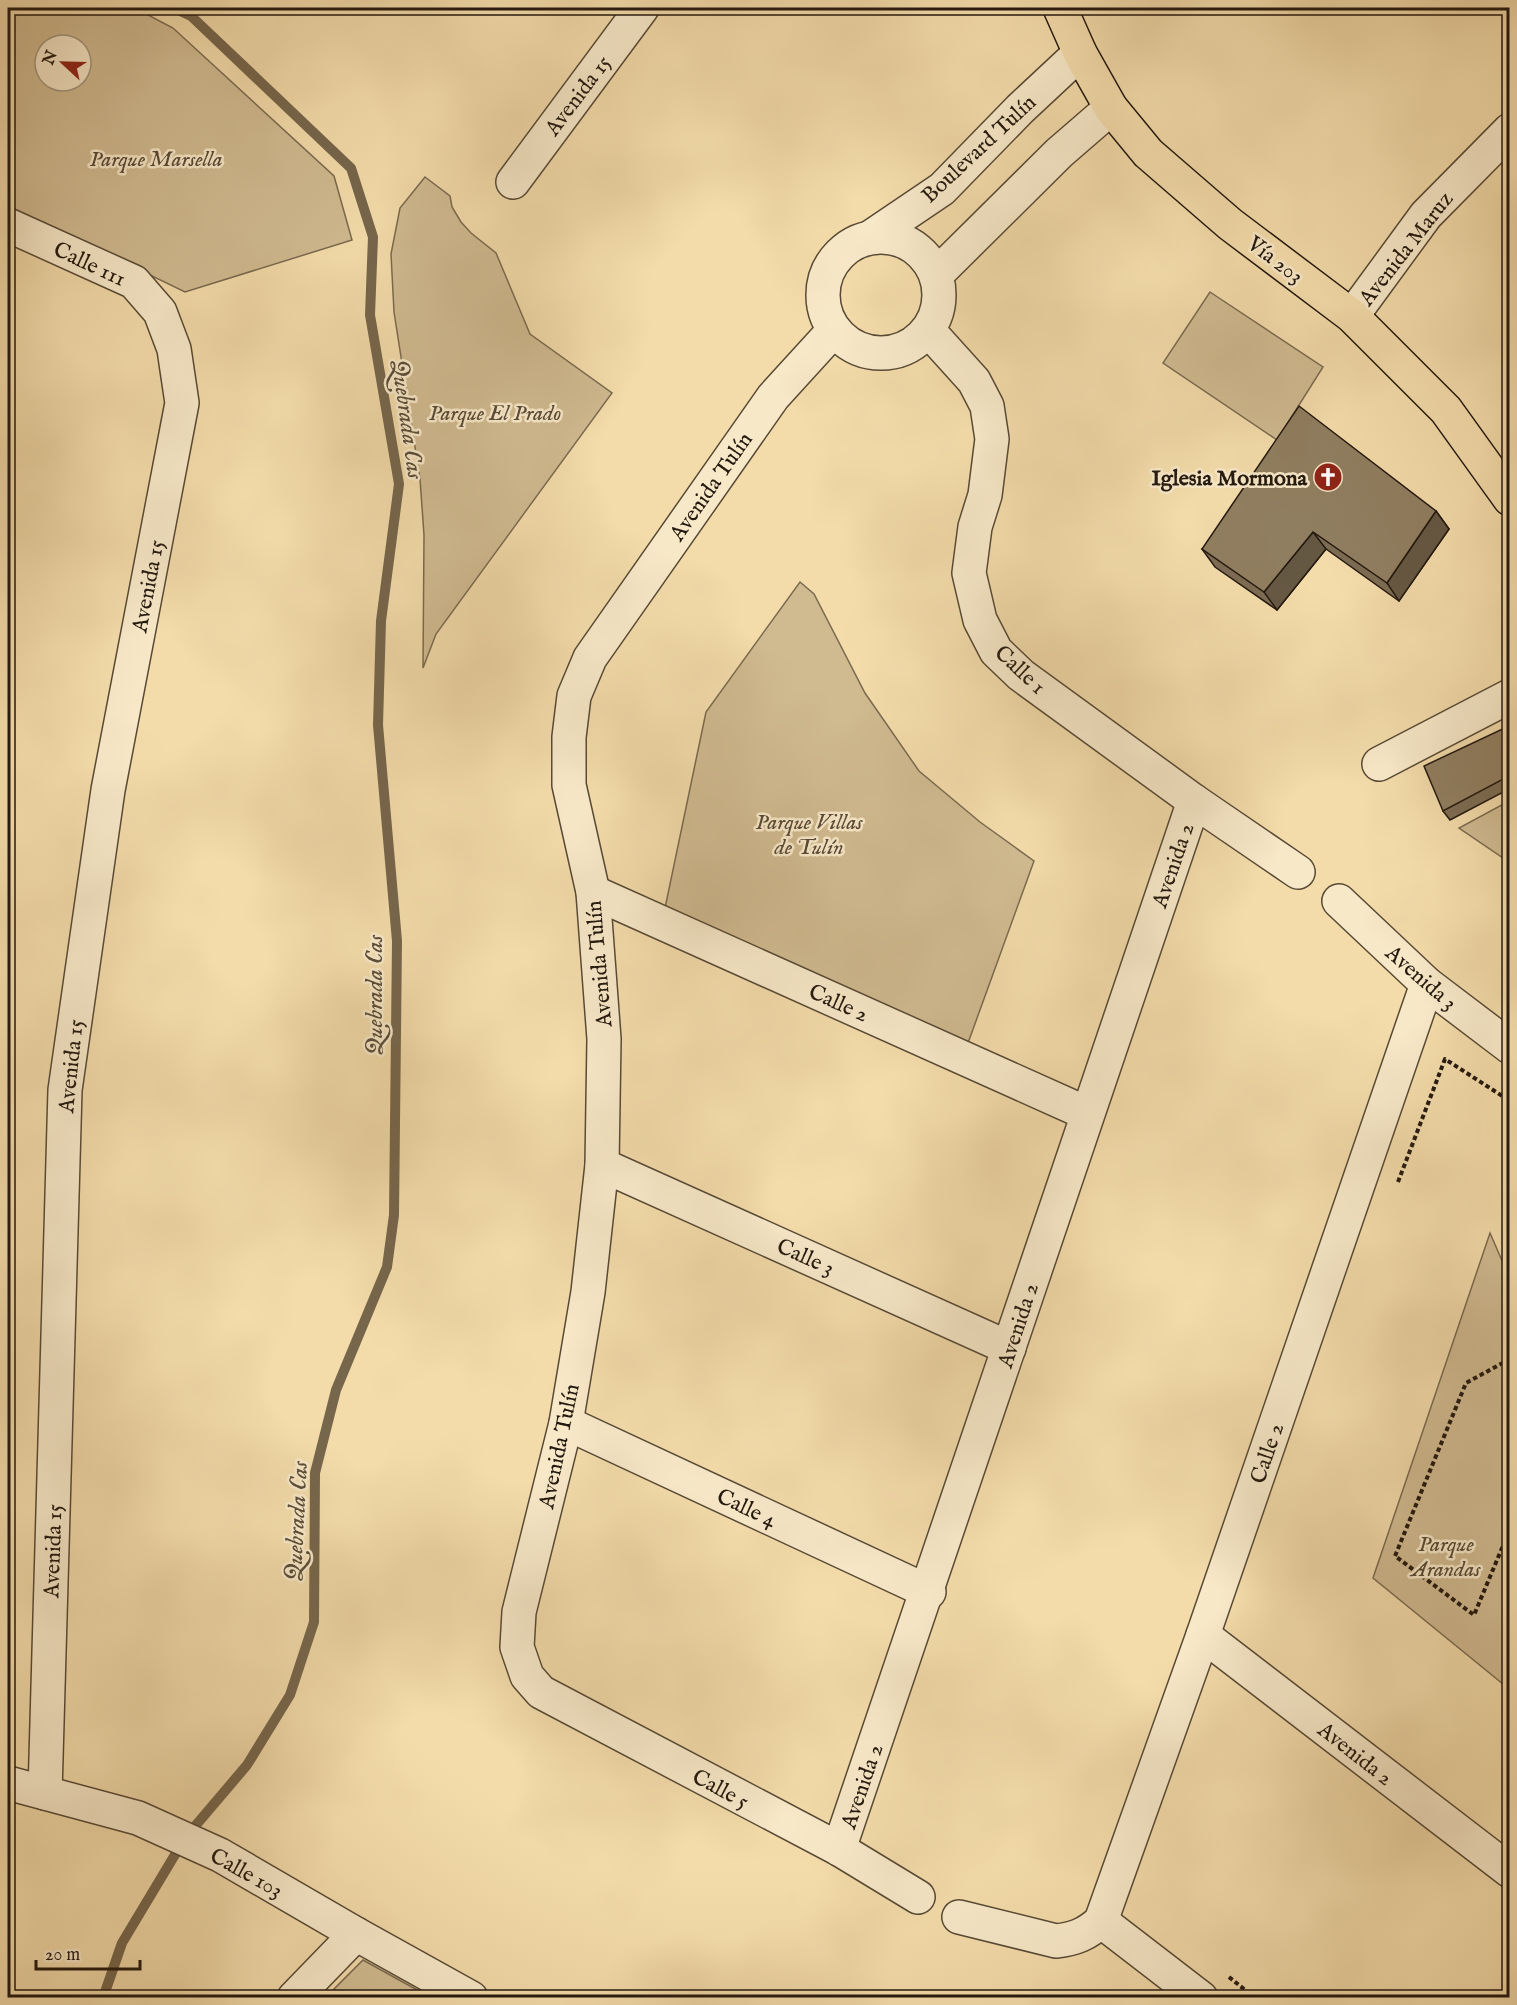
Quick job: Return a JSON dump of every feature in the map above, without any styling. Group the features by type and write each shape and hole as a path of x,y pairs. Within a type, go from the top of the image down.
{"main road":[{"name":"Vía 203","path":"1060,8 1080,53 1111,108 1148,153 1230,224 1352,316 1446,410 1509,500"}],"street":[{"name":"Avenida 15","path":"513,182 625,14"},
{"name":"Boulevard Tulín","path":"834,330 825,312 823,292 827,273 838,256 853,244 871,237 942,189 1080,53"},
{"path":"936,275 1059,153 1111,108"},
{"name":"Avenida Maruz","path":"1352,316 1426,215 1509,130"},
{"name":"Calle 111","path":"8,225 134,282 160,312 174,349"},
{"path":"834,330 847,342 863,350 881,353 898,351 915,343 928,330 936,313 940,294 936,275 929,260 918,249 904,241 888,237 871,237"},
{"name":"Avenida Tulín","path":"527,1676 517,1647 519,1612 566,1423 588,1292 602,1165 604,1039 592,892 568,785 569,736 574,696 590,658 773,397 834,330"},
{"name":"Calle 1","path":"928,330 974,381 987,406 993,439 985,495 975,527 969,573 980,620 996,651 1021,675 1194,801 1298,872"},
{"name":"Avenida 15","path":"45,1793 64,1090 108,790 182,403 174,349"},
{"path":"1379,764 1509,696"},
{"name":"Avenida 2","path":"839,1850 928,1592 1086,1113 1194,801"},
{"name":"Calle 2","path":"592,892 1086,1113"},
{"name":"Avenida 3","path":"1339,901 1427,984 1509,1047"},
{"name":"Calle 2","path":"1101,1921 1203,1635 1427,984"},
{"name":"Calle 3","path":"602,1165 1009,1348"},
{"name":"Calle 4","path":"566,1423 928,1592"},
{"name":"Avenida 2","path":"1203,1635 1509,1871"},
{"name":"Calle 5","path":"527,1676 541,1692 560,1703 839,1850 918,1897"},
{"name":"Calle 103","path":"8,1783 138,1818 220,1855 471,1998"},
{"path":"959,1917 1056,1941 1081,1936 1101,1921 1201,1998"},
{"path":"294,1998 356,1934"}],"path":[{"path":"1509,1359 1466,1383 1395,1556 1474,1615 1509,1528"},
{"path":"1228,1976 1254,1998"}],"green space":[{"name":"Parque Marsella","path":"8,8 135,8 173,28 334,176 352,240 185,292 8,206"},
{"name":"Parque El Prado","path":"425,177 450,196 452,207 461,222 496,253 530,334 612,393 436,634 423,668 424,535 420,479 394,312 391,254 400,208"},
{"path":"1210,292 1323,367 1277,440 1163,363"},
{"name":"Parque Villas de Tulín","path":"800,582 814,594 865,693 919,771 980,822 1034,861 968,1043 665,908 706,712"},
{"path":"1509,801 1509,862 1459,828"},
{"name":"Parque Arandas","path":"1490,1233 1510,1279 1509,1689 1373,1578"},
{"path":"363,1960 430,1997 326,1997"}],"building":[{"name":"Iglesia Mormona","path":"1299,406 1436,511 1387,583 1313,532 1264,592 1202,549"},
{"path":"1509,726 1509,776 1443,811 1424,766"}],"waterway":[{"name":"Quebrada Cas","path":"103,1998 122,1943 185,1838 247,1765 290,1695 314,1622 315,1473 336,1390 387,1267 394,1215 397,941 378,725 381,621 399,484 370,315 373,237 351,168 191,16 174,8"}],"place":[{"name":"Iglesia Mormona","path":"1328,477"}]}
